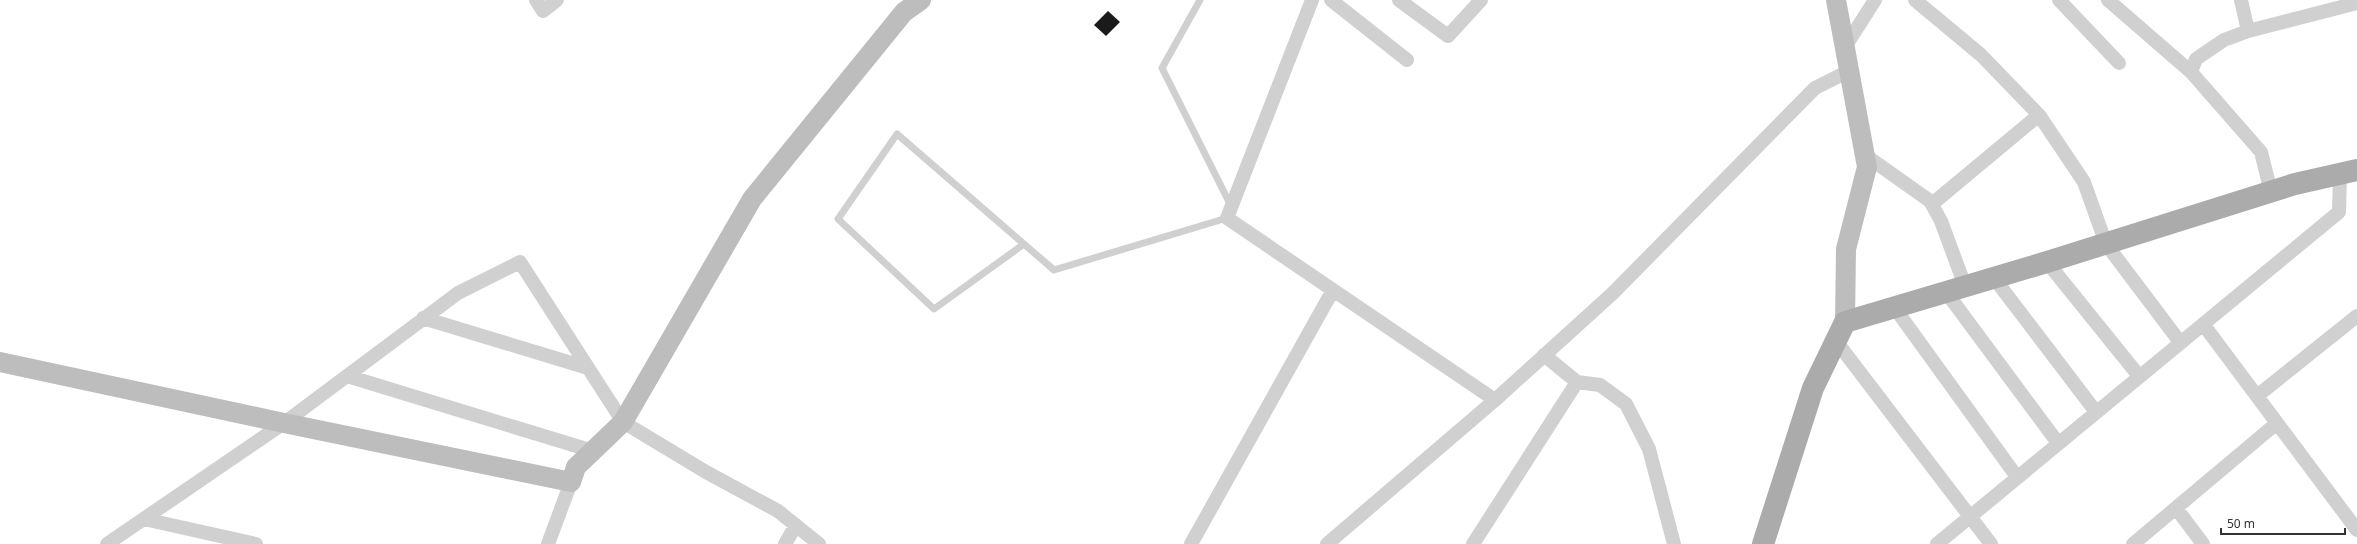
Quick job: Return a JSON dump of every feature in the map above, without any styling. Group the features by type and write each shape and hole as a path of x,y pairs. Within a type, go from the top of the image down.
{"main road":[{"path":"1763,544 1813,388 1840,331 1894,307 2047,262 2271,192 2348,172"}],"street":[{"path":"536,0 543,11 557,0"},
{"path":"548,544 576,467 623,422 752,198 904,12 922,0"},
{"path":"1312,0 1229,212 1333,290 1495,400"},
{"path":"1331,0 1407,60"},
{"path":"1399,0 1448,36 1481,0"},
{"path":"1836,0 1867,166 1846,250 1840,331 1991,544"},
{"path":"1845,47 1875,0"},
{"path":"1915,0 1981,55 2039,115 2084,182 2106,244 2180,342"},
{"path":"2059,0 2119,63"},
{"path":"2108,0 2191,72 2261,152 2271,192"},
{"path":"2241,0 2248,31"},
{"path":"2191,72 2196,59 2224,40 2248,31 2357,3"},
{"path":"1328,544 1495,400 1613,293 1815,88 1849,71"},
{"path":"1932,204 2039,115"},
{"path":"1865,155 1932,204 1941,221 1955,289 2058,443"},
{"path":"1937,544 2339,212 2348,172"},
{"path":"111,543 284,423 458,293 520,262 623,422 706,472 778,511 820,544"},
{"path":"2047,262 2139,376"},
{"path":"1994,278 2096,412"},
{"path":"1191,544 1333,290"},
{"path":"1894,307 2017,477"},
{"path":"2257,396 2357,316"},
{"path":"423,318 588,368"},
{"path":"2203,324 2277,423 2355,522"},
{"path":"1544,355 1577,382 1600,385 1626,404 1649,449 1674,544"},
{"path":"0,362 284,423 571,482"},
{"path":"347,376 593,451"},
{"path":"1472,544 1577,382"},
{"path":"2133,544 2277,423"},
{"path":"2176,508 2203,544"},
{"path":"144,519 256,544"},
{"path":"785,544 796,525"}],"lane":[{"path":"1024,244 934,309 838,219 897,134 1024,244 1054,270 1229,212 1162,68 1200,0"}],"building":[{"path":"1108,11 1120,22 1106,36 1094,25"}]}
